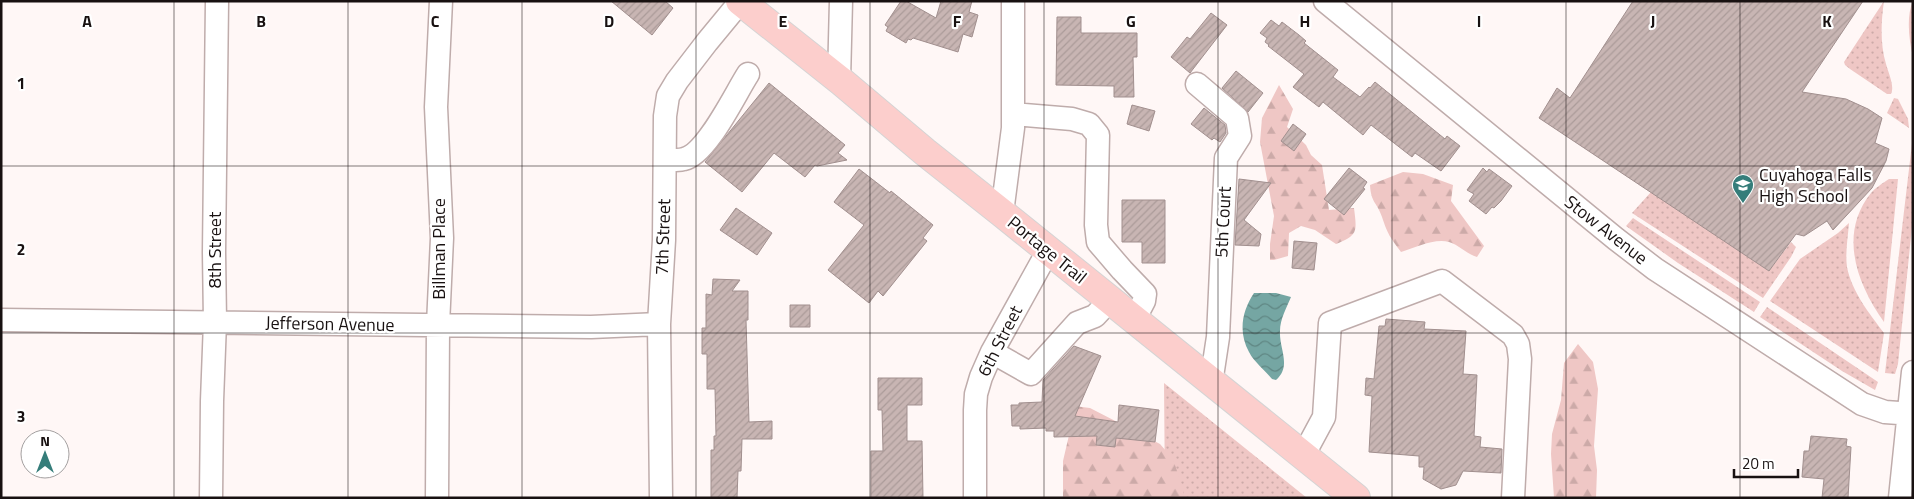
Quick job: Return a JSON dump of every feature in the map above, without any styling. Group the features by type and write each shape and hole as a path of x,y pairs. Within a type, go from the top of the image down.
{"main road":[{"name":"Portage Trail","path":"740,2 1356,498"}],"street":[{"name":"8th Street","path":"211,498 215,322 217,1"},
{"name":"Billman Place","path":"437,498 438,324 442,238 436,106 441,1"},
{"path":"839,80 841,1"},
{"path":"1002,213 1013,128 1013,1"},
{"name":"Stow Avenue","path":"1325,1 1655,269 1862,404 1879,410 1910,415"},
{"name":"7th Street","path":"661,498 660,324 664,240 665,116 668,96 701,50 740,2"},
{"path":"665,160 685,159 698,152 708,140 748,74"},
{"name":"5th Court","path":"1197,84 1237,118 1240,136 1226,158 1218,337 1211,383"},
{"path":"1013,114 1072,119 1089,124 1098,135 1096,225 1098,242 1145,294 1144,301 1134,320"},
{"name":"6th Street","path":"975,498 976,394 980,377 1048,251"},
{"path":"1303,456 1324,417 1330,323 1442,281 1513,334 1518,344 1520,360 1513,498"},
{"path":"992,352 1031,374 1077,324 1095,316 1110,300"},
{"name":"Jefferson Avenue","path":"1,320 590,327 660,324"},
{"path":"1900,498 1913,372"}],"green space":[{"path":"1884,1 1882,41 1884,56 1892,83 1891,94 1887,94 1850,69 1844,62"},
{"path":"1913,1 1913,57 1909,36 1909,14"},
{"path":"1279,85 1293,109 1287,127 1306,145 1311,155 1322,165 1329,210 1354,208 1356,222 1352,235 1336,244 1315,230 1301,226 1289,233 1288,256 1270,260 1274,216 1260,142 1262,118"},
{"path":"1894,98 1898,99 1908,119 1909,128 1887,113"},
{"path":"1913,135 1913,217 1898,364 1895,374 1885,373"},
{"path":"1403,172 1423,174 1453,185 1451,201 1484,246 1477,257 1453,243 1443,241 1431,242 1401,252 1388,232 1373,199 1370,185"},
{"path":"1889,179 1898,179 1884,322 1866,292 1859,275 1853,242 1855,225 1861,209 1873,191"},
{"path":"1651,192 1769,271 1791,242 1796,247 1763,298 1632,213"},
{"path":"1633,218 1760,302 1754,312 1678,263 1626,226"},
{"path":"1849,223 1846,256 1849,276 1862,302 1884,333 1878,372 1770,301 1800,259 1838,233"},
{"path":"1767,307 1878,382 1875,390 1842,371 1760,317"},
{"path":"1578,344 1593,362 1598,389 1594,446 1597,470 1596,498 1554,498 1551,454 1552,434 1561,400 1564,363"},
{"path":"1164,383 1307,498 1165,498"},
{"path":"1074,406 1090,408 1160,444 1173,459 1184,498 1063,498 1063,461"}],"water":[{"path":"1254,293 1276,293 1291,297 1280,327 1284,363 1281,375 1276,380 1272,379 1254,359 1243,337 1244,314"}],"building":[{"path":"611,1 665,1 673,8 652,35"},
{"path":"901,1 906,1 936,18 941,1 972,1 969,12 978,15 972,37 963,34 958,52 913,38 911,40 908,39 906,43 886,31 888,27 885,25"},
{"name":"Cuyahoga Falls High School","path":"1633,1 1863,1 1802,92 1846,99 1882,118 1875,143 1889,149 1886,161 1872,188 1833,230 1827,221 1804,236 1796,234 1769,271 1539,118 1557,88 1570,98"},
{"path":"1211,13 1227,25 1190,73 1171,57 1187,37 1190,39"},
{"path":"1057,17 1081,17 1081,33 1137,33 1137,57 1133,57 1134,97 1114,97 1114,86 1056,85"},
{"path":"1271,20 1279,26 1282,22 1306,41 1304,43 1338,70 1333,77 1360,97 1375,82 1445,139 1447,136 1460,146 1441,171 1415,153 1412,157 1371,125 1363,135 1323,102 1319,107 1293,87 1304,74 1268,46 1265,42 1267,38 1260,33"},
{"path":"1236,71 1263,93 1248,112 1222,88"},
{"path":"769,83 845,145 838,153 847,160 815,165 805,177 774,153 742,192 705,162"},
{"path":"1132,105 1155,111 1149,131 1127,124"},
{"path":"1204,108 1225,125 1226,133 1220,142 1214,138 1212,140 1191,124"},
{"path":"1293,124 1306,134 1294,151 1281,141"},
{"path":"1349,168 1367,182 1363,188 1365,189 1344,215 1324,199"},
{"path":"1483,168 1487,172 1489,169 1512,186 1501,201 1486,214 1469,201 1474,194 1467,190"},
{"path":"859,169 890,193 891,191 933,225 923,238 927,241 883,296 878,291 869,303 828,270 864,225 834,202"},
{"path":"1239,179 1271,183 1244,220 1261,234 1259,246 1235,245"},
{"path":"1122,200 1165,200 1165,263 1142,263 1142,242 1122,242"},
{"path":"736,208 772,233 757,255 720,230"},
{"path":"1294,241 1317,243 1314,270 1292,268"},
{"path":"713,279 740,280 732,291 748,291 748,320 746,320 749,422 772,421 772,439 742,439 741,471 738,471 737,498 711,498 711,450 714,450 714,436 716,436 715,389 707,389 707,354 702,354 702,328 706,328 706,294 712,295"},
{"path":"790,305 810,305 810,327 790,327"},
{"path":"1386,319 1425,322 1424,329 1466,331 1463,374 1477,375 1474,436 1481,437 1480,447 1502,449 1501,473 1463,471 1456,485 1441,489 1423,479 1424,467 1419,467 1419,456 1369,452 1372,396 1365,395 1366,378 1374,379 1379,326 1385,326"},
{"path":"1074,346 1101,356 1075,416 1118,422 1119,405 1159,410 1155,442 1116,438 1115,447 1096,445 1097,436 1054,437 1054,431 1046,431 1046,428 1020,429 1020,426 1012,426 1011,405 1042,402 1043,380"},
{"path":"878,378 922,378 922,405 907,405 907,441 922,441 923,498 871,498 871,451 883,451 882,410 878,410"},
{"path":"1811,436 1847,439 1846,446 1851,447 1848,498 1822,498 1824,479 1802,477 1804,451 1809,451"}],"place":[{"name":"Cuyahoga Falls High School","path":"1743,204"}]}
